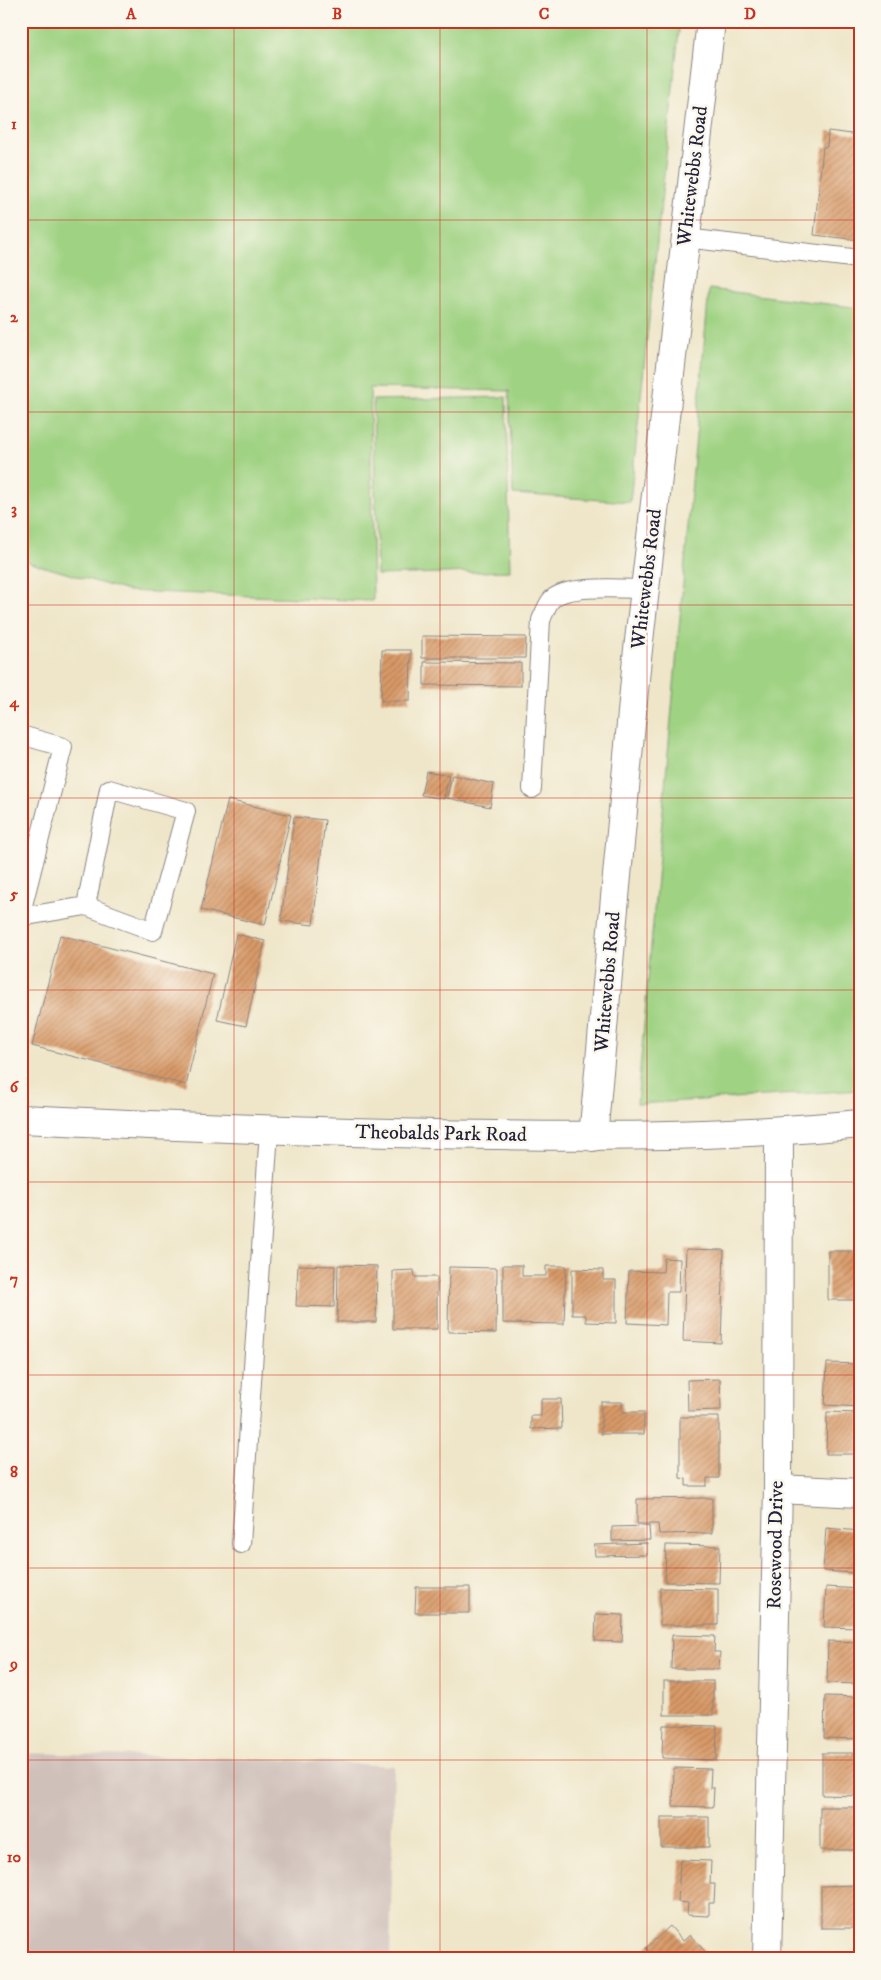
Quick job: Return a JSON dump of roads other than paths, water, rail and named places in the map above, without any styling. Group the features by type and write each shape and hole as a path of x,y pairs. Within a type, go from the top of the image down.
{"street":[{"name":"Whitewebbs Road","path":"593,1137 645,589 711,21"},
{"name":"Theobalds Park Road","path":"21,1119 269,1131 593,1137 779,1132 860,1124"},
{"name":"Rosewood Drive","path":"767,1959 778,1489 779,1132"},
{"path":"778,1489 860,1493"}],"lane":[{"path":"686,238 860,259"},
{"path":"532,789 541,620 551,600 564,593 600,589 645,589"},
{"path":"21,735 63,747 21,915 86,906 153,931 186,811 109,789 86,906"},
{"path":"241,1544 269,1131"}]}
